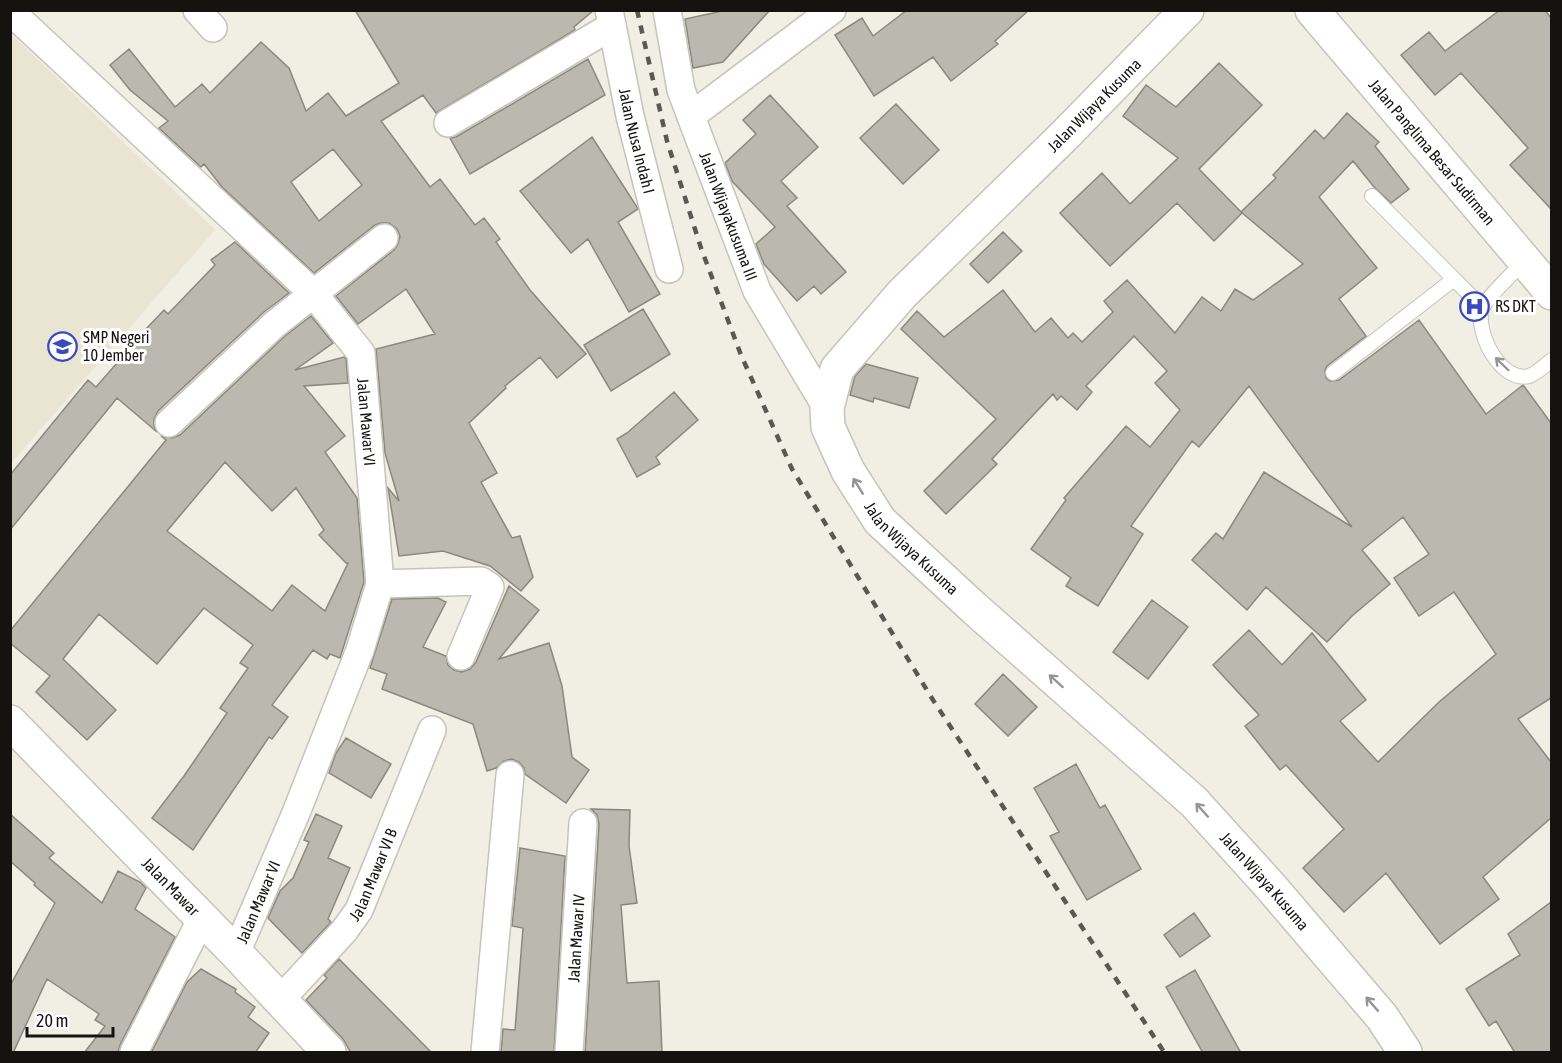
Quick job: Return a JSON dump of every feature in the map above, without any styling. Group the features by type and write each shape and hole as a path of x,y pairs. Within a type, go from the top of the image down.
{"street":[{"name":"Jalan Wijayakusuma III","path":"668,10 681,90 757,291 827,408"},
{"path":"691,116 832,10"},
{"name":"Jalan Wijaya Kusuma","path":"1187,10 902,294 837,369 827,408 828,427 848,471 880,521 991,623 1194,802 1271,887 1382,1017 1405,1053"},
{"name":"Jalan Panglima Besar Sudirman","path":"1312,10 1551,293"},
{"name":"Jalan Mawar VI","path":"10,11 313,293 361,353 380,584 351,672 296,813 236,953"},
{"path":"448,123 610,18"},
{"name":"Jalan Nusa Indah I","path":"610,18 630,117 669,269"},
{"path":"169,423 275,324 384,238"},
{"path":"380,584 481,581 486,584 489,587 461,656"},
{"name":"Jalan Mawar","path":"10,722 236,953 329,1053"},
{"name":"Jalan Mawar VI B","path":"280,1000 344,931 359,910 432,730"},
{"path":"485,1053 510,775"},
{"name":"Jalan Mawar IV","path":"569,1053 583,823"},
{"path":"134,1053 202,918"}],"lane":[{"path":"1372,196 1482,307"},
{"path":"1525,261 1482,307 1480,322 1484,340 1490,353 1510,372 1520,376 1530,375 1551,360"},
{"path":"1333,373 1454,279"}],"shaded area":[{"name":"SMP Negeri 10 Jember","path":"11,34 215,230 11,463"}],"building":[{"path":"355,10 594,10 574,27 575,30 436,113 423,95 381,121 430,187 440,179 475,225 484,218 500,239 496,242 530,290 586,354 557,378 540,357 505,386 506,388 469,423 497,473 481,482 512,538 520,536 533,577 521,591 490,566 443,551 399,556 388,488 399,501 385,453 376,349 435,334 406,289 358,324 336,296 394,250 400,236 397,229 389,223 375,225 314,273 222,187 204,164 201,167 159,128 168,121 130,90 110,65 129,49 175,107 202,84 210,93 261,42 289,68 306,111 328,93 346,116 399,83","holes":["333,149 362,185 319,221 291,182"]},
{"path":"727,10 770,10 723,62 693,68 685,19"},
{"path":"907,10 1029,10 995,41 998,44 951,81 933,57 874,96 835,35 862,18 873,36"},
{"path":"1500,10 1545,10 1551,18 1551,209 1510,165 1528,148 1461,73 1435,95 1401,55 1429,32 1445,51"},
{"path":"588,59 605,95 470,174 450,138 456,137"},
{"path":"1219,63 1262,105 1199,169 1242,213 1214,241 1177,203 1110,266 1060,213 1102,173 1130,204 1178,158 1123,116 1146,85 1176,107"},
{"path":"770,95 818,147 781,181 797,198 787,206 846,272 821,294 814,286 797,301 764,264 756,244 775,227 732,181 725,163 756,134 743,120"},
{"path":"896,104 939,150 903,184 860,138"},
{"path":"1347,113 1379,142 1375,146 1409,189 1391,203 1374,187 1353,161 1319,197 1377,268 1339,299 1366,336 1327,366 1326,378 1330,381 1339,380 1419,320 1486,414 1523,385 1551,423 1551,698 1518,719 1551,762 1551,818 1483,877 1499,899 1440,944 1386,873 1344,912 1303,868 1344,829 1286,765 1280,770 1245,726 1259,715 1213,665 1249,630 1282,665 1312,633 1366,700 1340,721 1378,762 1439,702 1496,654 1454,592 1419,616 1394,578 1429,554 1403,517 1362,550 1390,584 1352,616 1327,642 1266,587 1247,610 1192,560 1216,533 1223,539 1264,472 1352,527 1249,386 1199,447 1192,441 1131,526 1143,534 1098,606 1066,586 1071,578 1031,549 1066,500 1064,498 1126,426 1150,447 1180,410 1155,383 1167,371 1134,336 1086,386 1092,392 1077,410 1061,396 1057,400 1053,394 992,459 997,464 946,514 924,491 996,419 901,329 917,311 944,337 1003,290 1035,332 1051,318 1068,338 1073,333 1082,342 1113,312 1104,301 1127,280 1175,333 1202,297 1221,311 1235,289 1253,300 1303,264 1241,212 1276,178 1273,175 1315,130 1324,139"},
{"path":"592,137 638,209 618,222 660,294 629,312 588,239 571,253 520,191"},
{"path":"1003,232 1022,251 988,283 970,264"},
{"path":"235,242 289,293 264,312 158,411 154,419 157,432 117,398 10,530 10,475 88,380 96,387 117,363 150,333 146,329 164,310 168,314 215,265 211,260"},
{"path":"643,309 670,354 611,391 584,345"},
{"path":"311,316 333,343 295,370 344,357 346,359 348,383 304,386 345,436 325,452 357,498 364,582 340,658 330,654 327,659 313,650 272,705 288,717 272,739 269,737 193,850 152,818 227,713 220,708 248,668 240,663 253,645 204,608 157,664 99,614 63,659 116,710 87,740 36,692 50,676 10,643 10,631 166,440 161,436 172,438 180,435 285,336","holes":["225,462 272,511 296,488 324,530 319,535 348,563 325,611 292,585 272,611 167,531"]},
{"path":"866,364 918,378 909,408 874,398 873,402 850,395 855,376"},
{"path":"674,392 698,420 656,457 660,464 637,477 617,439"},
{"path":"509,586 539,610 499,659 549,643 562,686 572,757 589,770 566,803 525,774 519,762 512,759 487,771 473,724 382,689 387,674 370,668 392,599 438,598 446,602 423,647 446,656 448,665 454,670 462,672 470,669 476,662"},
{"path":"1152,600 1188,627 1148,679 1113,652"},
{"path":"1003,674 1037,707 1008,736 975,704"},
{"path":"346,738 391,764 371,798 329,773 336,753"},
{"path":"1076,764 1100,808 1105,805 1141,869 1087,900 1050,836 1059,832 1034,788"},
{"path":"591,809 630,810 629,846 637,903 621,905 627,983 659,981 662,1053 585,1053 599,824 597,815"},
{"path":"10,814 54,853 49,858 102,903 118,871 140,882 146,888 135,909 175,937 118,1053 84,1053 105,1026 95,1020 99,1014 47,979 13,1053 10,1053 10,986 55,903 10,861"},
{"path":"316,814 342,826 328,858 350,868 328,919 331,922 302,953 268,918 280,891 293,878 309,842 304,840"},
{"path":"520,848 565,856 554,1053 501,1053 503,1029 515,1030 523,928 512,926"},
{"path":"1551,902 1551,1053 1515,1053 1496,1021 1489,1026 1466,989 1520,955 1508,934"},
{"path":"1194,913 1210,936 1180,957 1164,935"},
{"path":"339,959 432,1053 351,1053 343,1039 306,1000 327,978 324,975"},
{"path":"201,969 236,989 235,992 255,1007 248,1017 269,1033 255,1053 151,1053 187,982"},
{"path":"1195,970 1241,1053 1203,1053 1166,987"}],"railway":[{"path":"637,10 667,141 701,248 741,355 792,469 933,700 1164,1052"}],"place":[{"name":"RS DKT","path":"1474,306"},
{"name":"SMP Negeri 10 Jember","path":"62,346"}]}
